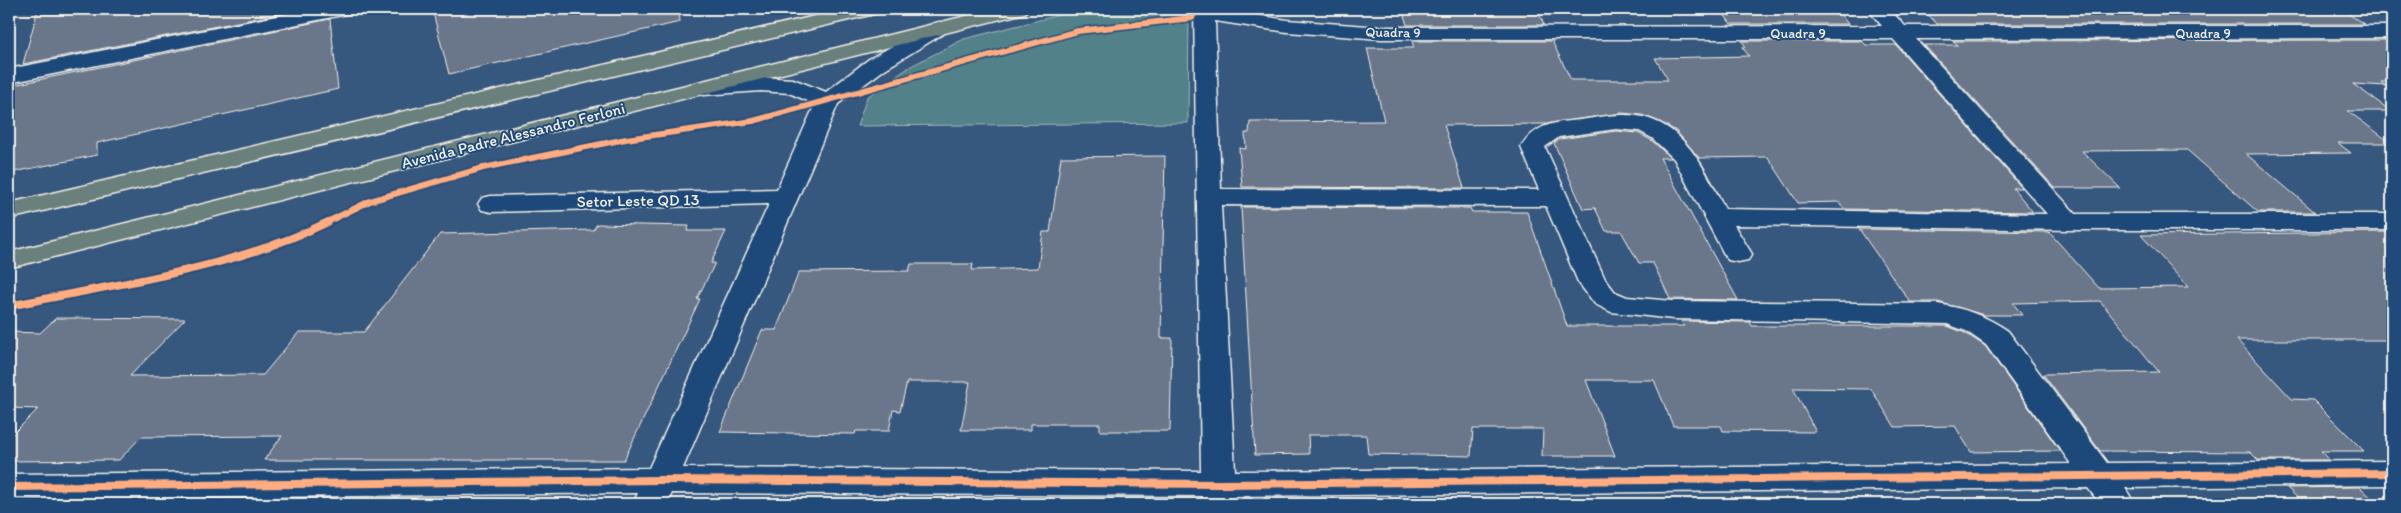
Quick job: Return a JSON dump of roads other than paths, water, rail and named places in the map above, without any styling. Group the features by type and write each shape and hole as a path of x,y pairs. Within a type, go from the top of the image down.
{"main road":[{"path":"9,211 870,9"},
{"name":"Avenida Padre Alessandro Ferloni","path":"9,260 1018,9"}],"street":[{"path":"231,32 232,9"},
{"path":"9,76 342,9"},
{"path":"1878,9 1898,34 2069,222"},
{"path":"1205,11 1208,197 1219,494"},
{"name":"Quadra 9","path":"1205,11 1287,26 1381,33 1898,34 2392,32"},
{"path":"655,492 828,101 878,64 939,28"},
{"path":"702,88 761,84 793,86 828,101"},
{"path":"1738,254 1716,217 1682,149 1659,130 1646,124 1628,122 1552,131 1538,137 1533,147 1592,282 1605,298 1621,306 1673,310 1938,313 1964,320 1987,330 1997,338 2118,504"},
{"name":"Setor Leste QD 13","path":"491,204 786,196"},
{"path":"1208,197 1555,198"},
{"path":"1716,217 2069,222 2392,222"},
{"path":"9,487 1219,494 2096,475 2392,473"}]}
